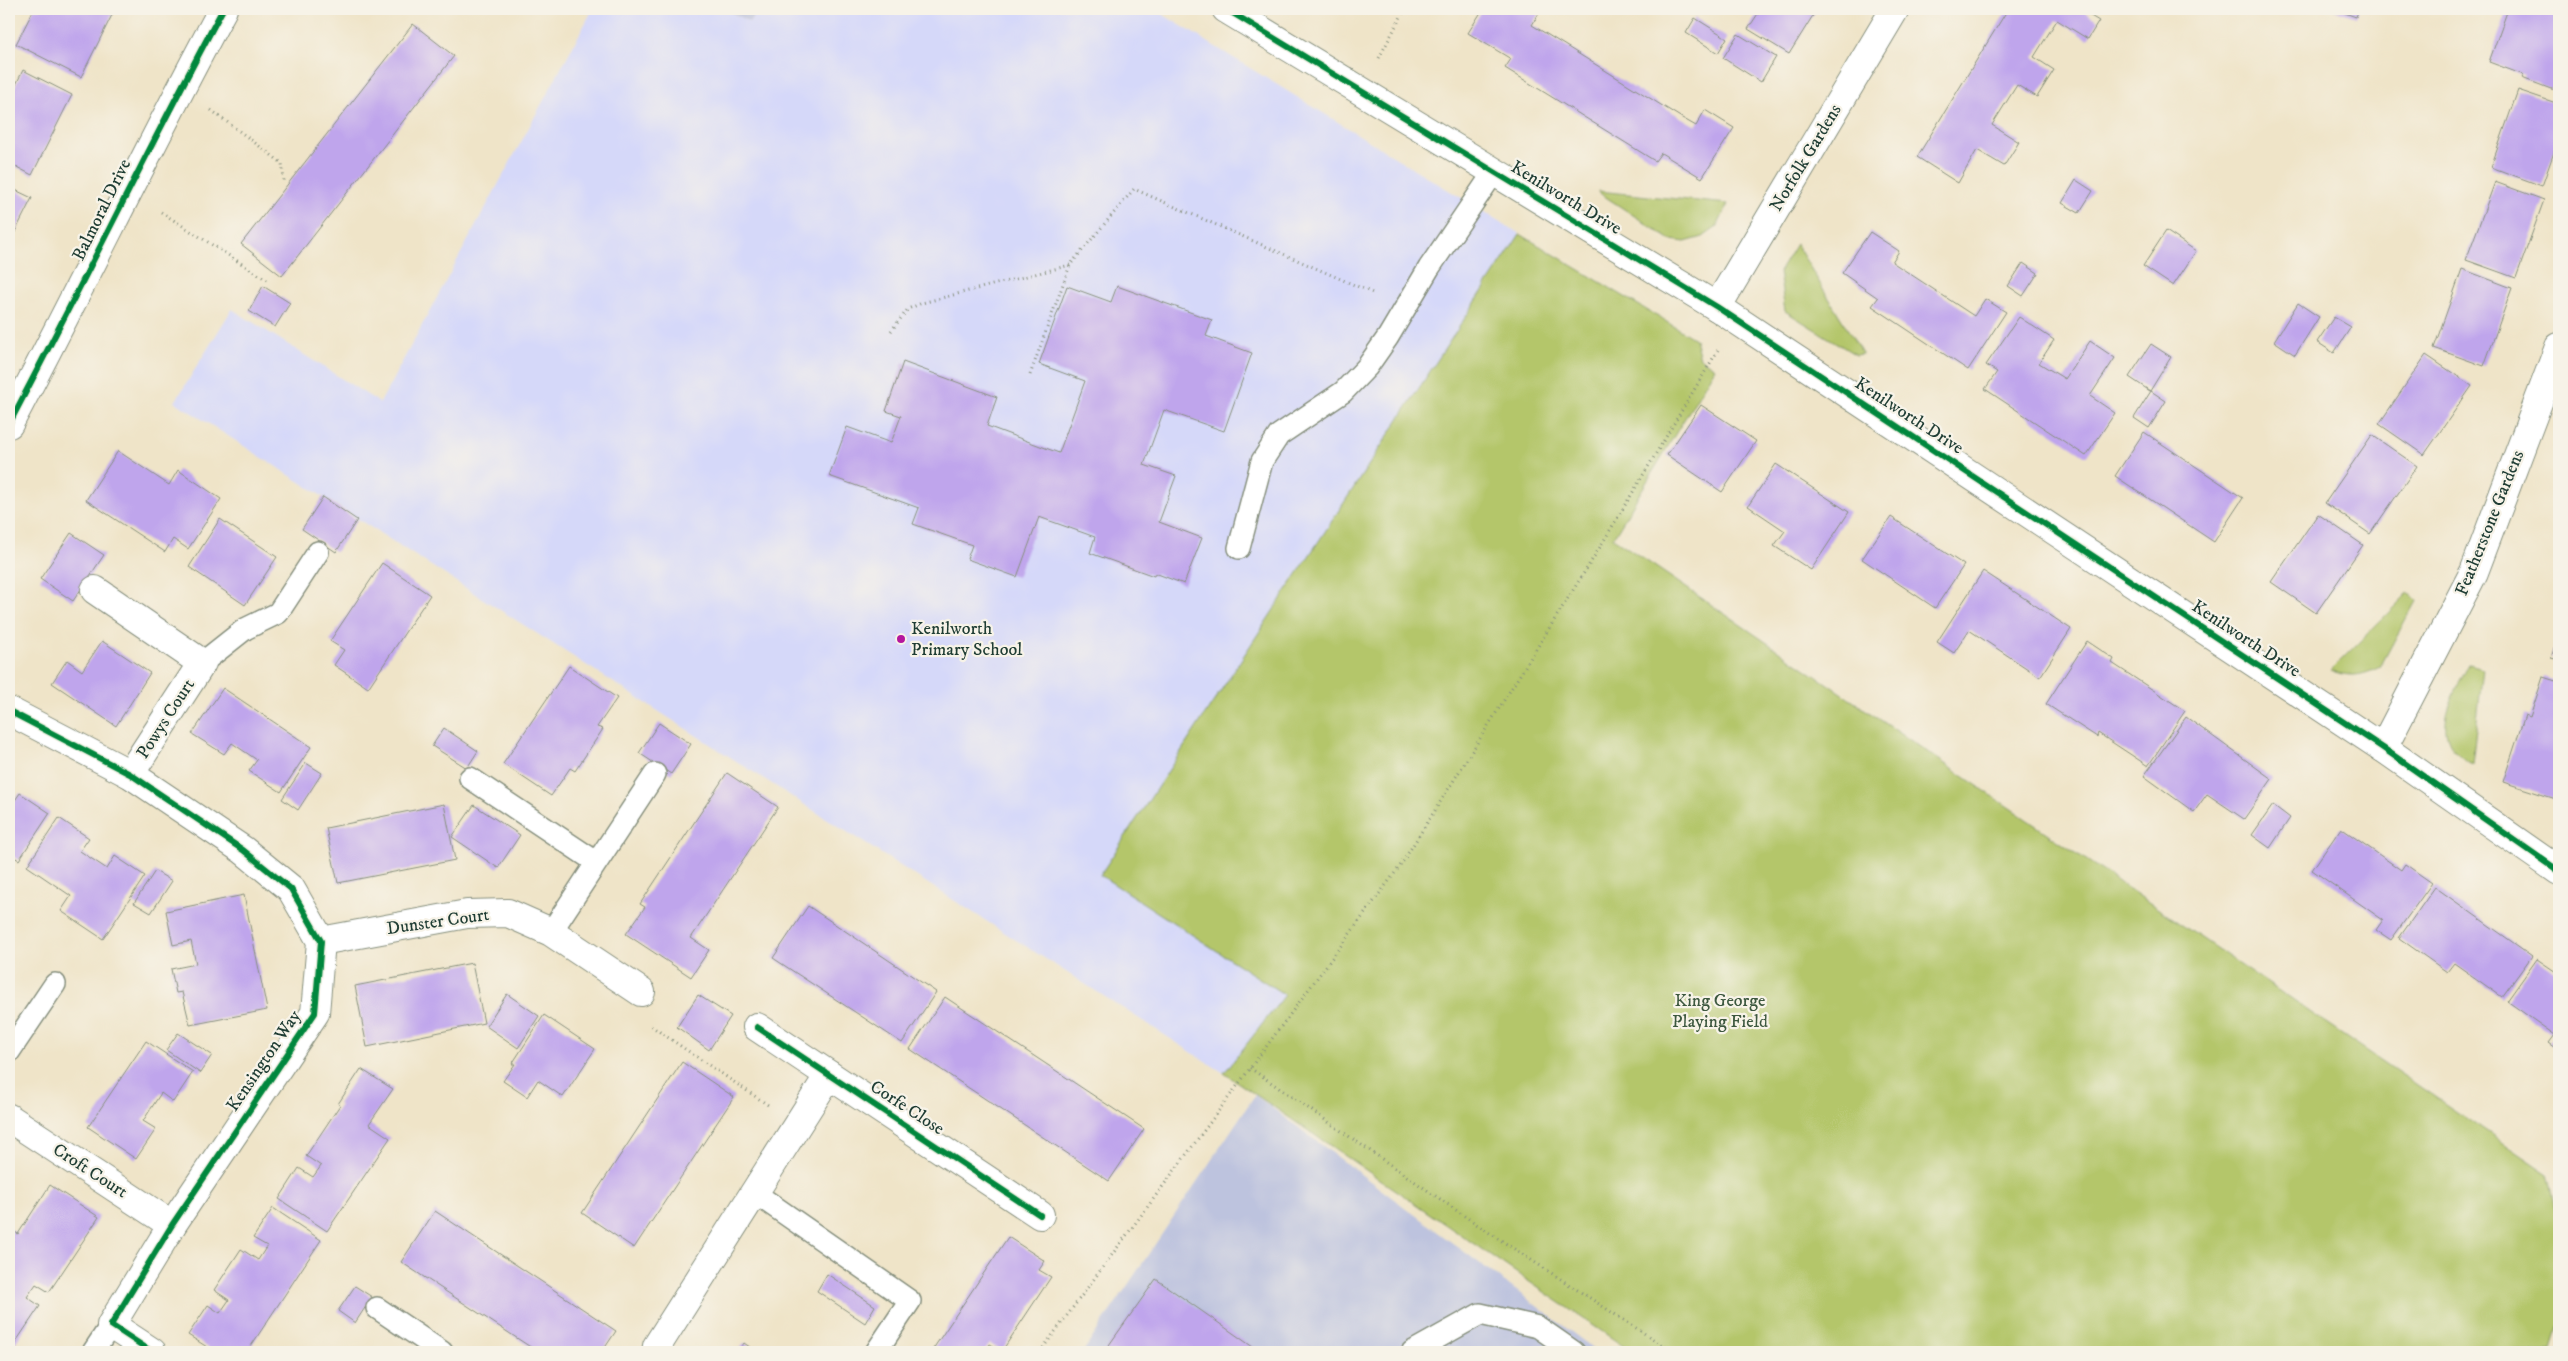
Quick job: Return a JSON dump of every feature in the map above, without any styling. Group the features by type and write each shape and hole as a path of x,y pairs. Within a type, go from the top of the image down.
{"street":[{"name":"Balmoral Drive","path":"9,424 76,298 170,107 223,9"},
{"name":"Kenilworth Drive","path":"1226,9 1727,314 2383,748 2559,871"},
{"name":"Norfolk Gardens","path":"1727,314 1895,9"},
{"name":"Featherstone Gardens","path":"2383,748 2474,572 2559,347"},
{"name":"Powys Court","path":"95,590 202,663 130,774"},
{"path":"9,711 130,774 243,850 291,889 321,941"},
{"name":"Dunster Court","path":"321,941 467,914 508,913 551,932 641,992"},
{"name":"Kensington Way","path":"111,1325 172,1225 315,1013 321,941"},
{"name":"Corfe Close","path":"757,1027 1040,1214"},
{"path":"656,1352 657,1346 829,1075"},
{"name":"Croft Court","path":"9,1118 172,1225"},
{"path":"111,1325 152,1352"}],"lane":[{"path":"1239,548 1262,460 1279,434 1343,392 1367,367 1494,172"},
{"name":"Powys Court","path":"202,663 246,629 278,613 318,552"},
{"path":"551,932 655,774"},
{"path":"470,778 596,862"},
{"path":"9,1052 55,984"},
{"path":"755,1193 910,1301 876,1352"},
{"path":"377,1308 442,1352"},
{"path":"1412,1352 1480,1314 1538,1327 1574,1352"},
{"name":"Kensington Way","path":"93,1352 111,1325"}],"path":[{"path":"1378,59 1405,9"},
{"path":"209,109 282,163 284,182"},
{"path":"1030,375 1070,265 1134,188 1372,295 1380,294"},
{"path":"161,212 267,280"},
{"path":"891,331 908,309 922,303 1070,265"},
{"path":"1040,1352 1400,866 1597,552 1705,369 1727,314"},
{"path":"641,992 640,1019 799,1125"},
{"path":"1250,1068 1482,1228 1673,1352"}],"shaded area":[{"name":"Kenilworth Primary School","path":"593,9 725,9 749,22 758,9 1154,9 1520,234 1101,875 1286,995 1224,1073 175,402 232,309 380,403"},
{"path":"725,9 758,9 749,22"},
{"path":"1255,1095 1598,1352 1083,1352"}],"green space":[{"path":"1598,192 1728,204 1717,227 1703,237 1685,242 1671,240"},
{"name":"King George Playing Field","path":"1520,234 1695,339 1700,358 1715,368 1613,538 2548,1174 2559,1221 2559,1323 2552,1352 1632,1352 1224,1073 1285,995 1100,875"},
{"path":"1796,244 1862,354 1856,355 1785,311 1779,272"},
{"path":"2408,593 2416,600 2380,667 2356,675 2331,670"},
{"path":"2469,664 2483,668 2472,764 2458,754 2450,743 2446,731 2446,718 2450,705"}],"building":[{"path":"34,9 115,9 81,77 16,44"},
{"path":"1483,9 1539,9 1541,10 1532,25 1682,118 1696,126 1705,110 1734,128 1702,178 1661,153 1655,161 1505,68 1511,59 1468,33"},
{"path":"1761,9 1817,9 1789,54 1748,29"},
{"path":"2008,9 2079,9 2099,21 2088,39 2057,20 2034,57 2054,70 2037,97 2017,85 1992,125 2019,142 2004,166 1977,150 1958,183 1917,157"},
{"path":"2334,9 2359,9 2356,17"},
{"path":"2508,9 2559,9 2559,92 2522,78 2524,75 2489,62"},
{"path":"1695,18 1727,38 1718,53 1686,33"},
{"path":"413,24 454,56 282,276 241,244"},
{"path":"1738,34 1776,57 1761,82 1723,58"},
{"path":"23,70 72,95 32,175 9,163 9,99"},
{"path":"2518,90 2559,104 2559,138 2542,186 2491,167"},
{"path":"2076,180 2093,191 2079,213 2062,203"},
{"path":"2495,182 2544,200 2516,278 2466,260"},
{"path":"9,187 32,198 9,244"},
{"path":"2166,231 2196,251 2173,286 2143,266"},
{"path":"1870,232 1899,251 1892,262 1974,316 1985,299 2006,312 1968,370 1872,306 1878,298 1842,273"},
{"path":"2023,263 2038,273 2023,296 2008,286"},
{"path":"2462,269 2512,288 2484,366 2434,348"},
{"path":"263,286 290,303 275,327 249,311"},
{"path":"1067,286 1111,302 1117,286 1212,320 1206,336 1252,353 1224,431 1164,410 1144,465 1176,476 1159,522 1202,538 1184,584 1155,573 1154,576 1090,553 1095,537 1039,517 1017,577 967,559 972,545 913,524 919,508 829,476 847,427 891,443 901,416 886,411 903,362 997,397 987,426 1059,453 1085,381 1039,364"},
{"path":"2298,303 2319,317 2295,355 2274,341"},
{"path":"2019,317 2054,340 2039,363 2065,379 2090,341 2115,358 2090,396 2115,413 2086,456 1985,389 1997,372 1986,365"},
{"path":"2334,317 2351,327 2334,353 2317,342"},
{"path":"2151,344 2171,357 2150,391 2129,377"},
{"path":"2426,355 2472,386 2424,455 2379,424"},
{"path":"2151,391 2166,401 2149,428 2134,418"},
{"path":"1701,405 1756,441 1722,492 1667,455"},
{"path":"2144,432 2243,498 2214,542 2115,476"},
{"path":"2372,435 2417,466 2370,534 2325,503"},
{"path":"118,451 169,485 178,470 221,499 188,549 173,539 165,552 86,500"},
{"path":"1776,464 1849,512 1811,570 1774,546 1785,531 1748,506"},
{"path":"323,497 357,520 336,552 302,529"},
{"path":"2318,514 2363,545 2316,613 2271,582"},
{"path":"1891,517 1964,565 1935,608 1862,559"},
{"path":"220,519 277,557 245,605 189,567"},
{"path":"71,533 104,555 73,601 40,579"},
{"path":"382,563 430,595 368,688 334,665 344,650 330,641"},
{"path":"1983,571 2071,629 2040,677 1969,630 1954,653 1937,642"},
{"path":"2559,632 2559,660 2551,658"},
{"path":"102,641 150,673 116,726 52,683 67,660 82,671"},
{"path":"2087,641 2114,659 2112,663 2185,711 2148,766 2098,733 2097,737 2046,704"},
{"path":"569,666 617,698 597,727 603,729 575,771 570,768 551,796 503,764"},
{"path":"2543,677 2559,682 2559,800 2503,782 2525,715 2530,717"},
{"path":"223,688 311,747 281,792 249,771 257,760 232,743 224,754 192,734"},
{"path":"2186,717 2272,779 2244,819 2207,794 2194,812 2144,776"},
{"path":"659,723 691,744 671,774 639,753"},
{"path":"444,728 478,751 467,768 432,746"},
{"path":"306,763 322,773 298,810 282,799"},
{"path":"727,773 778,807 691,938 709,950 691,977 626,934 645,907 640,904"},
{"path":"20,793 50,813 19,860 9,854 9,804 11,806"},
{"path":"444,804 455,860 338,883 326,828"},
{"path":"474,805 520,835 498,868 452,837"},
{"path":"2273,805 2290,818 2270,848 2252,835"},
{"path":"59,818 89,838 80,851 107,869 115,856 145,876 103,939 61,911 71,896 27,866"},
{"path":"2341,828 2401,870 2405,864 2432,883 2391,940 2376,930 2383,920 2312,870"},
{"path":"155,871 172,881 151,913 134,903"},
{"path":"2435,887 2532,956 2502,997 2454,963 2447,972 2399,938"},
{"path":"244,895 267,1010 190,1025 182,992 176,993 171,969 196,964 191,941 173,945 166,911"},
{"path":"808,906 936,992 902,1043 773,958"},
{"path":"2537,959 2559,974 2559,1050 2549,1043 2555,1035 2507,1001"},
{"path":"472,963 484,1023 367,1047 355,986"},
{"path":"507,994 539,1016 518,1048 486,1026"},
{"path":"698,995 731,1016 709,1050 677,1027"},
{"path":"945,997 1144,1129 1109,1181 910,1049"},
{"path":"544,1015 595,1049 563,1097 538,1080 527,1097 503,1081"},
{"path":"178,1033 212,1055 200,1073 166,1050"},
{"path":"146,1041 193,1072 173,1102 161,1093 143,1121 156,1129 136,1159 88,1127"},
{"path":"682,1062 734,1097 634,1248 582,1213"},
{"path":"361,1069 393,1089 369,1124 390,1138 327,1231 279,1199 299,1168 313,1177 321,1166 306,1156"},
{"path":"50,1185 99,1217 49,1292 36,1284 27,1297 40,1306 9,1352 9,1228 18,1234"},
{"path":"273,1208 321,1240 247,1352 215,1352 188,1335 208,1305 220,1313 229,1300 214,1290 241,1249 258,1260 267,1246 253,1238"},
{"path":"435,1211 616,1331 602,1352 538,1352 401,1262"},
{"path":"1008,1237 1045,1261 1039,1270 1051,1277 1002,1351 990,1344 984,1352 931,1352"},
{"path":"827,1274 875,1306 865,1323 817,1291"},
{"path":"1156,1279 1260,1352 1104,1352"},
{"path":"355,1286 372,1297 355,1323 338,1311"},
{"path":"744,1343 757,1352 738,1352"}],"cycle path":[{"path":"9,424 223,9"},
{"path":"1226,9 1717,307 2383,748 2559,871"},
{"path":"9,711 130,774 243,850 291,889 321,941 315,1013 172,1225 111,1325 152,1352"},
{"path":"757,1027 1040,1215"}],"place":[{"name":"Kenilworth Primary School","path":"901,639"}]}
